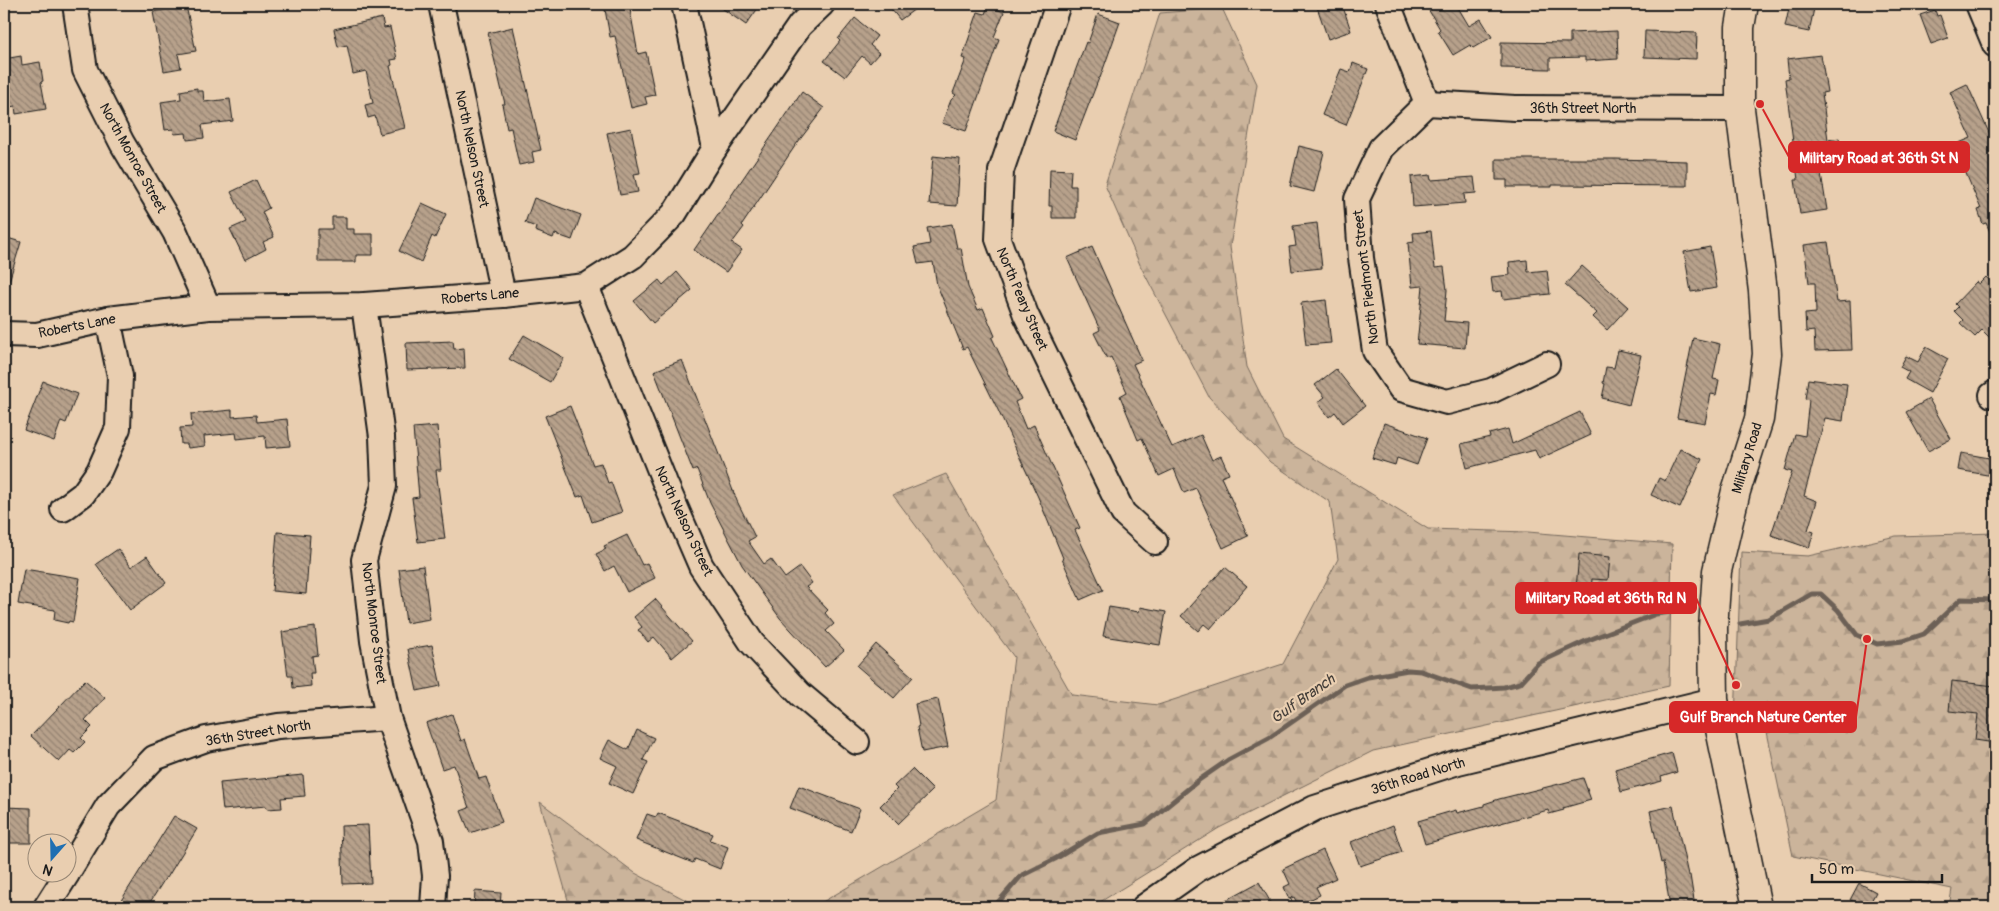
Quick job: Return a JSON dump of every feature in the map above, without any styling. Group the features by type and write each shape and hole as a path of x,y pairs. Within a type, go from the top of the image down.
{"main road":[{"name":"Military Road","path":"1744,4 1740,27 1740,109 1763,291 1767,354 1759,419 1736,491 1717,571 1713,628 1714,700 1757,907"}],"street":[{"name":"North Monroe Street","path":"75,4 85,70 122,143 175,232 208,307"},
{"name":"North Nelson Street","path":"442,4 503,295"},
{"path":"684,4 715,148"},
{"name":"Roberts Lane","path":"4,334 37,335 108,319 208,307 364,305 503,295 586,286 633,256 674,214 715,148 800,25 822,4"},
{"name":"North Peary Street","path":"1058,4 1000,171 998,239 1026,315 1124,513 1154,542"},
{"path":"1388,4 1427,103"},
{"path":"1978,4 1995,45"},
{"name":"36th Street North","path":"1427,103 1515,108 1740,109"},
{"name":"North Piedmont Street","path":"1427,103 1381,148 1357,199 1361,258 1375,351 1401,389 1447,402 1491,390 1547,364"},
{"name":"North Nelson Street","path":"586,286 665,483 701,566 752,643 800,694 857,742"},
{"name":"North Monroe Street","path":"364,305 382,436 384,486 364,560 373,641 388,718 431,841 436,876 433,907"},
{"path":"62,509 84,494 99,471 118,428 120,376 108,319"},
{"name":"36th Road North","path":"1144,907 1198,869 1315,808 1458,762 1714,700"},
{"name":"36th Street North","path":"78,855 108,806 154,758 206,739 278,726 388,718"},
{"name":"36th Street North","path":"46,907 60,884"}],"green space":[{"path":"1222,8 1257,84 1230,247 1247,367 1283,439 1428,529 1528,532 1672,544 1669,686 1373,751 1219,828 1092,907 814,907 996,800 1014,657 893,495 946,474 1072,695 1158,705 1283,664 1338,559 1330,502 1270,462 1209,397 1141,267 1105,185 1160,13"},
{"path":"1995,533 1995,907 1949,907 1952,889 1793,856 1766,727 1735,722 1741,552 1808,556 1896,536"},
{"path":"540,802 635,873 699,907 570,907"}],"building":[{"path":"604,4 629,4 638,54 646,52 655,95 645,97 647,104 631,108 615,36 610,37"},
{"path":"716,4 761,4 746,25"},
{"path":"887,4 922,4 900,20"},
{"path":"1316,4 1342,4 1351,31 1328,39"},
{"path":"1425,4 1456,4 1469,26 1481,19 1492,37 1473,48 1470,45 1453,55 1438,31 1440,29"},
{"path":"1790,4 1815,4 1809,32 1785,27"},
{"path":"186,6 196,51 178,54 181,68 164,71 153,12"},
{"path":"988,6 1004,12 994,37 999,39 966,131 942,123 951,100 956,95 953,93 966,59 962,58 978,12 985,14"},
{"path":"1935,10 1937,16 1940,15 1948,38 1931,44 1920,15"},
{"path":"1098,14 1120,22 1075,140 1053,131"},
{"path":"382,18 384,28 390,27 397,59 391,60 392,65 390,66 405,128 380,134 375,116 368,118 365,105 373,103 366,71 353,74 347,45 338,47 334,29"},
{"path":"855,18 877,36 870,45 879,53 870,63 862,56 845,77 824,61 840,41 838,39"},
{"path":"513,27 541,150 532,152 534,162 519,165 511,128 507,129 502,104 505,104 488,33"},
{"path":"1617,31 1618,59 1585,61 1585,57 1550,58 1550,69 1501,68 1501,42 1570,43 1570,33"},
{"path":"1645,31 1697,33 1696,59 1644,57"},
{"path":"1821,55 1827,92 1822,93 1828,140 1839,138 1841,152 1818,155 1827,210 1800,214 1795,180 1798,180 1785,79 1789,78 1787,59"},
{"path":"21,56 22,65 40,62 43,81 41,82 46,109 16,114 15,106 5,108 4,59"},
{"path":"1353,63 1368,69 1346,125 1322,115 1341,69 1350,72"},
{"path":"1967,84 1995,146 1995,243 1986,223 1983,224 1978,210 1981,209 1954,145 1971,138 1950,92"},
{"path":"197,88 197,91 203,91 204,102 230,99 233,121 202,125 204,138 187,140 186,133 174,134 173,129 165,130 161,102 181,99 180,91"},
{"path":"802,92 824,108 795,146 742,225 744,227 732,243 742,250 726,272 694,250"},
{"path":"631,128 640,173 634,174 638,192 620,195 607,133"},
{"path":"1299,146 1324,152 1314,192 1290,186"},
{"path":"933,156 960,159 957,206 929,204"},
{"path":"1496,159 1687,161 1687,186 1552,185 1552,187 1507,187 1507,180 1496,180"},
{"path":"1050,169 1071,170 1070,186 1076,186 1076,218 1052,218 1052,206 1049,206"},
{"path":"1430,175 1431,180 1474,177 1476,193 1464,194 1465,203 1413,207 1411,177"},
{"path":"256,180 269,208 262,212 274,237 263,242 266,249 245,260 230,229 246,222 231,192"},
{"path":"534,198 581,215 572,240 555,234 553,238 535,231 536,227 525,223"},
{"path":"422,203 446,214 435,238 432,236 421,262 399,251"},
{"path":"332,217 346,217 346,229 354,229 354,234 373,234 373,255 356,255 356,262 318,262 318,229 332,229"},
{"path":"1317,223 1322,268 1292,271 1289,247 1296,246 1293,226"},
{"path":"952,224 957,248 961,248 968,287 978,310 983,308 995,336 992,338 1021,399 1015,402 1026,429 1034,425 1080,528 1075,530 1103,590 1080,600 1038,497 998,410 967,347 963,349 937,285 933,262 918,264 914,247 930,244 927,228"},
{"path":"1431,231 1435,268 1444,267 1447,290 1444,321 1467,323 1465,348 1417,344 1423,286 1412,287 1408,243 1414,242 1413,233"},
{"path":"4,237 21,242 7,288 4,288"},
{"path":"1828,242 1837,302 1850,301 1852,350 1815,351 1814,331 1806,332 1805,314 1816,313 1815,283 1809,283 1804,245"},
{"path":"1092,247 1142,360 1133,364 1172,447 1201,435 1212,460 1221,456 1229,474 1221,477 1248,536 1223,548 1196,488 1184,493 1174,469 1159,476 1142,438 1138,440 1120,396 1127,392 1111,357 1107,359 1094,333 1100,330 1067,258"},
{"path":"1710,247 1717,288 1691,292 1684,252"},
{"path":"1527,260 1528,272 1547,270 1550,294 1503,299 1502,291 1493,292 1491,277 1510,275 1509,262"},
{"path":"1582,266 1628,307 1607,330 1593,317 1597,313 1565,285"},
{"path":"677,272 692,290 653,323 634,301 659,280 663,285"},
{"path":"1986,277 1995,285 1995,343 1982,330 1975,337 1960,323 1963,320 1954,311 1958,307 1955,304 1976,282 1979,284"},
{"path":"1326,300 1331,343 1306,345 1301,303"},
{"path":"524,335 564,358 550,382 509,359"},
{"path":"1693,338 1720,344 1713,379 1719,380 1716,395 1711,394 1705,423 1677,418"},
{"path":"453,341 454,349 464,348 465,368 407,370 406,343"},
{"path":"1926,347 1948,359 1930,393 1905,379 1909,372 1900,367 1906,356 1918,362"},
{"path":"1618,350 1641,355 1629,405 1602,398 1606,367 1614,368"},
{"path":"682,360 737,501 755,537 748,541 764,564 771,559 785,578 800,567 812,583 806,587 828,610 825,613 834,624 826,631 844,650 825,667 780,618 742,565 710,503 697,469 693,471 654,371"},
{"path":"1336,369 1365,406 1343,423 1335,412 1329,417 1318,402 1325,397 1315,385"},
{"path":"1808,379 1847,384 1843,421 1825,418 1804,496 1817,501 1808,530 1814,532 1809,548 1771,535 1792,472 1785,470 1795,434 1805,436 1809,400 1805,399"},
{"path":"43,381 77,394 66,423 61,421 54,441 24,430"},
{"path":"1929,399 1951,439 1928,451 1906,412"},
{"path":"570,406 593,465 601,463 608,483 611,482 622,512 592,522 583,495 577,497 545,416"},
{"path":"232,410 232,417 256,415 257,422 287,419 290,446 266,448 265,436 237,439 236,433 204,436 205,446 188,448 187,444 181,444 180,428 192,427 191,414"},
{"path":"1580,412 1591,435 1539,459 1535,450 1467,468 1461,444 1490,437 1489,434 1508,429 1512,444"},
{"path":"1384,423 1427,438 1417,465 1397,458 1395,465 1372,458"},
{"path":"437,426 441,470 436,470 445,539 418,542 412,498 419,497 413,428"},
{"path":"1680,449 1702,459 1680,508 1651,495 1659,478 1665,481"},
{"path":"1961,453 1995,459 1993,476 1958,470"},
{"path":"277,532 310,535 306,594 272,591"},
{"path":"627,535 642,565 647,563 655,578 627,592 614,566 605,571 596,554 606,549 604,546"},
{"path":"118,549 131,567 147,556 166,583 130,610 96,564"},
{"path":"1579,554 1610,557 1608,580 1592,579 1591,591 1576,589"},
{"path":"423,566 430,619 406,623 399,569"},
{"path":"1225,567 1247,586 1210,629 1204,624 1198,631 1181,616"},
{"path":"24,569 80,578 73,622 69,621 68,623 54,620 55,610 18,604"},
{"path":"655,599 692,641 672,658 654,637 648,642 638,630 642,627 634,617"},
{"path":"1109,607 1139,612 1140,607 1166,612 1160,645 1103,636"},
{"path":"315,627 318,655 312,656 314,673 310,673 311,686 293,688 292,676 288,676 282,632"},
{"path":"876,644 913,677 894,698 857,666"},
{"path":"432,645 441,686 417,691 408,649"},
{"path":"85,680 105,698 85,720 92,727 81,738 85,742 74,753 70,750 59,762 31,736"},
{"path":"1952,681 1995,686 1995,743 1975,740 1978,714 1949,711"},
{"path":"938,699 948,747 922,752 915,704"},
{"path":"452,714 461,741 465,739 479,779 486,777 502,822 470,833 461,811 469,808 454,765 442,769 426,723"},
{"path":"637,730 654,738 643,760 648,762 633,794 609,783 617,766 600,758 609,740 628,750"},
{"path":"1672,753 1677,772 1661,777 1662,781 1621,792 1615,769"},
{"path":"912,769 933,790 898,824 880,806 897,789 894,786"},
{"path":"303,775 305,796 281,798 282,808 267,809 266,806 223,810 220,783"},
{"path":"1583,778 1591,800 1549,814 1548,810 1425,844 1418,821 1456,810 1457,813 1484,806 1484,804 1499,799"},
{"path":"799,786 860,809 851,831 790,808"},
{"path":"1673,806 1688,875 1690,875 1695,907 1670,907 1663,862 1661,863 1650,811"},
{"path":"4,807 31,808 31,834 28,834 28,843 4,843"},
{"path":"658,813 713,834 710,840 728,847 720,869 695,859 693,863 636,840 647,814 656,817"},
{"path":"174,816 197,829 167,878 147,907 117,907"},
{"path":"368,825 371,883 343,884 341,826"},
{"path":"1393,825 1402,852 1360,866 1351,842"},
{"path":"1323,850 1336,878 1316,887 1320,895 1298,905 1294,897 1289,899 1284,887 1290,884 1283,869"},
{"path":"1259,882 1271,903 1264,907 1213,907"},
{"path":"1859,883 1876,892 1868,907 1852,907 1855,902 1850,900"},
{"path":"475,891 501,893 500,907 474,907"}],"waterway":[{"name":"Gulf Branch","path":"1740,624 1769,619 1812,594 1821,594 1838,610 1857,635 1877,644 1903,641 1924,634 1961,599 1995,600"},
{"name":"Gulf Branch","path":"994,907 1021,876 1055,859 1098,833 1145,824 1199,780 1228,760 1269,738 1345,685 1368,677 1408,670 1421,671 1472,689 1504,687 1520,683 1538,663 1586,641 1656,614 1686,610"}],"place":[{"name":"Military Road at 36th St N","path":"1760,104"},
{"name":"Gulf Branch Nature Center","path":"1867,639"},
{"name":"Military Road at 36th Rd N","path":"1736,685"}]}
